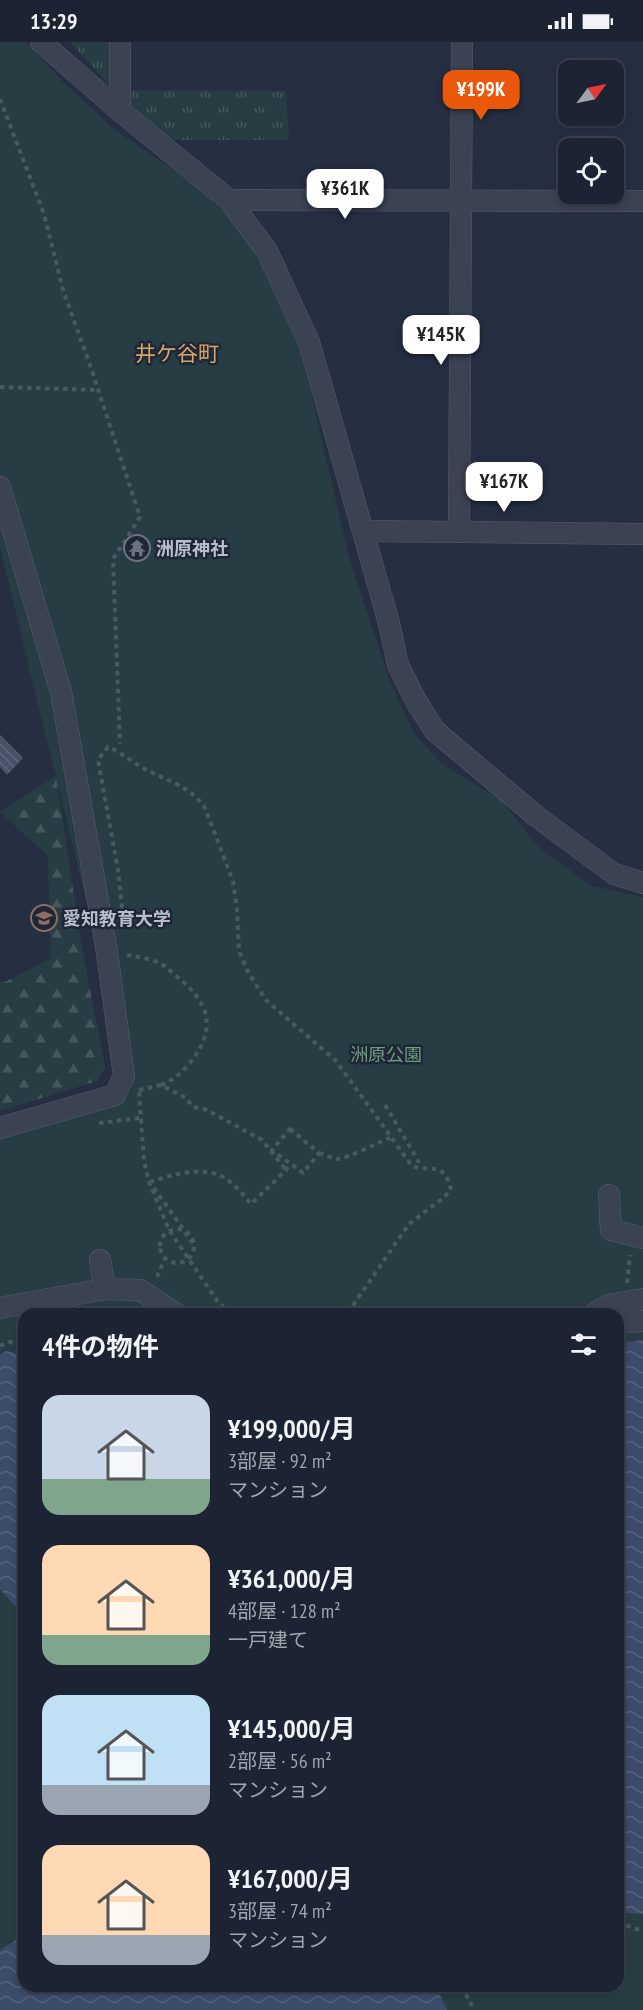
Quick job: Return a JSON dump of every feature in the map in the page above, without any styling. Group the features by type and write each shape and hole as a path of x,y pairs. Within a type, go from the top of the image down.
{"street":[{"path":"41,42 120,111 229,200 267,251 309,342 390,623 398,665 416,701 435,731 536,816 614,874 643,883"},
{"path":"120,42 120,111"},
{"path":"459,532 462,42"},
{"path":"229,200 643,201"},
{"path":"0,487 61,692 106,946 124,1076 115,1095 0,1128"},
{"path":"364,531 643,534"},
{"path":"609,1195 610,1230 637,1236"},
{"path":"100,1260 105,1289"},
{"path":"0,1308 105,1289 140,1290 167,1308"},
{"path":"603,1308 634,1300"},
{"path":"624,1323 643,1321"}],"path":[{"path":"0,99 44,214 63,290 140,517 113,559 120,744"},
{"path":"0,387 98,390"},
{"path":"122,913 118,870 98,760 108,747 142,767 184,787 198,798 205,808 233,881 239,951 248,972 266,1000 336,1061 412,1166 420,1169 432,1167 440,1170 449,1179 451,1190 409,1224 352,1308"},
{"path":"126,945 128,966"},
{"path":"127,955 162,964 194,991 202,1002 206,1014 203,1046 185,1069 170,1082 139,1090"},
{"path":"138,1079 144,1161 149,1182 169,1230 218,1302 224,1308"},
{"path":"161,1085 186,1098 192,1107 207,1110 262,1140 286,1170"},
{"path":"385,1105 420,1164"},
{"path":"99,1123 140,1118"},
{"path":"319,1153 303,1173 272,1150 290,1129 319,1153 339,1159 390,1138"},
{"path":"149,1182 194,1172 218,1175 231,1183 251,1204 286,1170 290,1163"},
{"path":"149,1182 195,1246"},
{"path":"175,1229 181,1229 190,1235 195,1246 191,1257 181,1263 169,1262 160,1248 162,1237 175,1229"},
{"path":"634,1300 637,1236"},
{"path":"0,1346 9,1342 18,1343"},
{"path":"624,1924 643,1930"},
{"path":"465,1992 474,2010"}],"green space":[{"name":"洲原公園","path":"0,42 26,42 62,81 115,130 189,180 232,219 259,259 300,345 348,554 389,679 414,734 443,765 501,800 540,849 592,886 643,897 643,2010 0,2010 0,1138 123,1101 132,1088 0,548"},
{"path":"70,42 118,42 118,95"},
{"path":"126,90 286,91 289,140 166,140 125,107"},
{"path":"56,776 81,943 105,1067 97,1081 0,1111 0,982 5,982 51,958 48,856 0,812"}],"water":[{"path":"643,1340 643,1914 624,1912 624,1342"},
{"path":"6,1351 18,1354 18,1609 0,1589 0,1355"},
{"path":"18,1939 18,1992 439,1992 447,2010 0,2010 0,1950"}],"building":[{"path":"0,735 23,758 7,775 0,767"}],"place":[{"name":"洲原神社","path":"137,548"},
{"name":"愛知教育大学","path":"44,918"}],"district":[{"name":"井ケ谷町","path":"177,353"}]}
